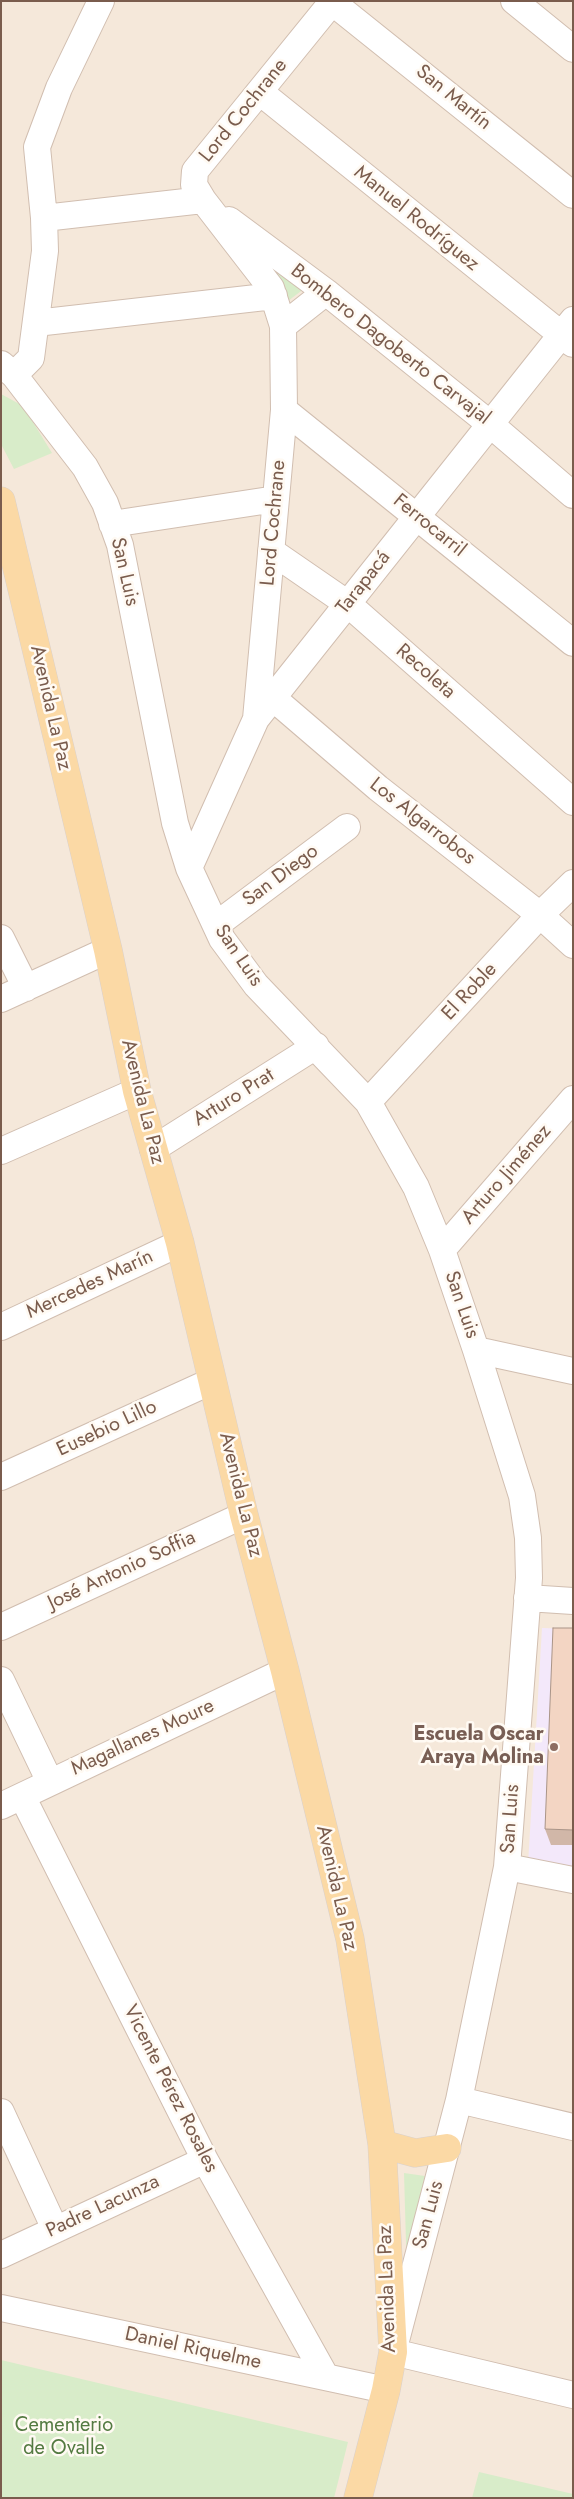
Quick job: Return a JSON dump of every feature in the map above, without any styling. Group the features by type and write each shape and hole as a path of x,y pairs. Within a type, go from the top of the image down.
{"main road":[{"name":"Avenida La Paz","path":"1,500 108,950 137,1091 180,1243 244,1515 285,1671 350,1939 382,2144 393,2352 386,2390 358,2498"},
{"path":"382,2144 415,2153 447,2148"}],"street":[{"path":"8,369 31,358 36,323 45,251 38,147 59,88 101,1"},
{"path":"514,1 573,49"},
{"name":"Lord Cochrane","path":"256,720 284,410 283,326 271,288 203,200 194,185 195,171 333,2"},
{"name":"San Martín","path":"333,2 573,195"},
{"name":"Manuel Rodríguez","path":"260,92 532,313 569,333"},
{"path":"44,218 203,200"},
{"name":"Bombero Dagoberto Carvajal","path":"203,200 326,292 490,424 573,495"},
{"path":"283,326 326,292"},
{"path":"36,323 274,296"},
{"name":"Tarapacá","path":"189,868 256,720 490,424 569,333"},
{"name":"San Luis","path":"8,369 85,467 105,503 120,545 174,822 189,868 222,939 256,985 368,1102 416,1187 442,1250 522,1496 528,1538 526,1598 508,1867 459,2100 393,2352"},
{"name":"Ferrocarril","path":"284,410 573,643"},
{"path":"112,524 276,499"},
{"name":"Recoleta","path":"271,551 348,604 573,802"},
{"name":"Los Algarrobos","path":"273,698 378,788 540,915 573,945"},
{"name":"San Diego","path":"216,925 347,827"},
{"name":"El Roble","path":"368,1102 540,915 573,883"},
{"path":"1,938 26,988"},
{"path":"1,1000 108,950"},
{"name":"Arturo Prat","path":"153,1149 316,1046"},
{"path":"1,1151 137,1091"},
{"name":"Arturo Jiménez","path":"442,1250 573,1099"},
{"name":"Mercedes Marín","path":"1,1327 180,1243"},
{"path":"476,1350 573,1371"},
{"name":"Eusebio Lillo","path":"1,1478 212,1381"},
{"name":"José Antonio Soffia","path":"1,1627 244,1515"},
{"path":"526,1598 573,1601"},
{"name":"Magallanes Moure","path":"12,1801 285,1671"},
{"path":"1,1680 50,1782"},
{"name":"Vicente Pérez Rosales","path":"12,1801 205,2160 326,2377"},
{"path":"508,1867 573,1880"},
{"path":"459,2100 573,2127"},
{"path":"1,2112 55,2229"},
{"name":"Padre Lacunza","path":"1,2255 205,2160"},
{"name":"Daniel Riquelme","path":"1,2308 386,2390"},
{"path":"393,2352 573,2395"}],"shaded area":[{"path":"1,1 573,1 573,2498 1,2498"},
{"name":"Escuela Oscar Araya Molina","path":"542,1628 573,1629 573,1875 528,1865"}],"green space":[{"path":"258,254 305,288 288,301"},
{"path":"1,394 23,406 52,453 14,469 1,444"},
{"path":"404,2173 425,2176 407,2277"},
{"name":"Cementerio de Ovalle","path":"1,2360 348,2442 334,2498 1,2498"},
{"path":"479,2472 573,2494 573,2498 472,2498"}],"building":[{"path":"553,1628 573,1628 573,1830 545,1829"}],"place":[{"name":"Escuela Oscar Araya Molina","path":"554,1747"}]}
